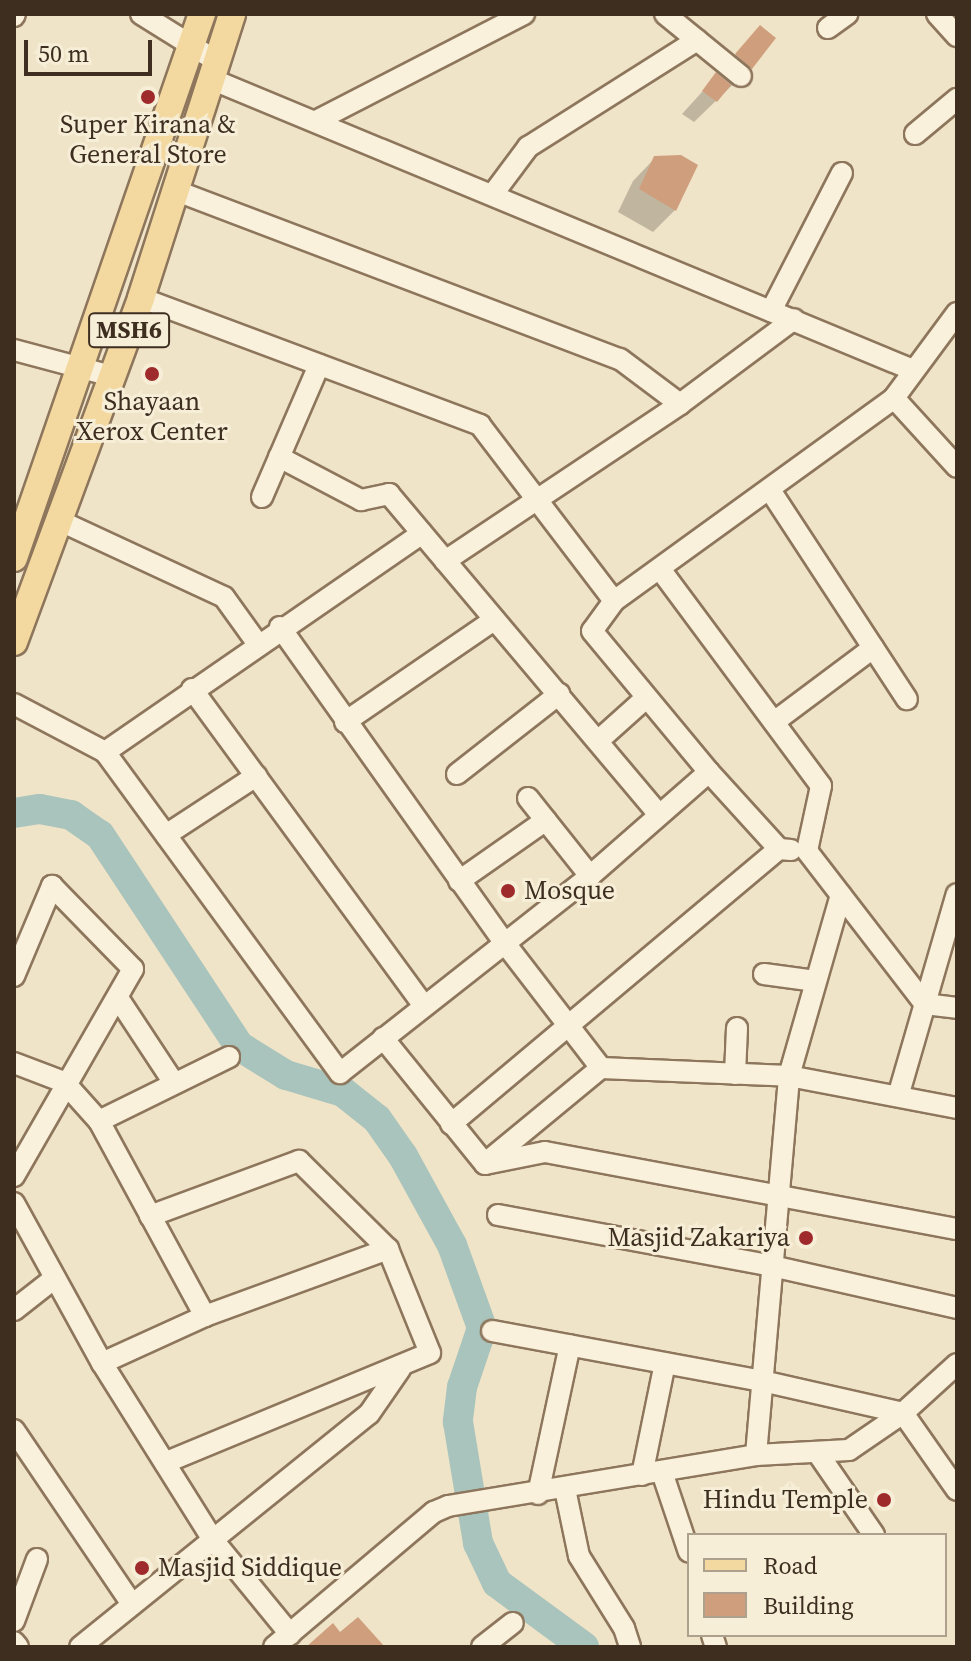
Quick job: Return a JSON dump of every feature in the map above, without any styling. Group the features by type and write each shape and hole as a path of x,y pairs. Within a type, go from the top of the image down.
{"main road":[{"name":"MSH6","path":"14,558 83,368 202,14"},
{"name":"MSH6","path":"14,642 141,298 232,14"}],"street":[{"path":"141,14 191,45 213,69 316,121 913,370"},
{"path":"316,121 524,14"},
{"path":"665,14 741,76"},
{"path":"828,28 847,14"},
{"path":"937,14 957,36"},
{"path":"493,194 528,147 697,40"},
{"path":"915,134 957,99"},
{"path":"771,311 842,173"},
{"path":"174,190 620,359 680,404"},
{"path":"141,298 480,425 614,601"},
{"path":"957,313 894,398 614,601 592,631 709,772 779,849 807,851 925,1004 957,1008"},
{"path":"445,561 538,503 680,404 794,319"},
{"path":"14,350 112,376"},
{"path":"262,497 319,365"},
{"path":"894,398 957,467"},
{"path":"279,457 361,500 389,494 659,815"},
{"path":"770,490 907,699"},
{"path":"58,520 224,597 257,643"},
{"path":"105,752 280,627 422,533"},
{"path":"660,569 821,786 807,851"},
{"path":"345,722 494,620"},
{"path":"280,627 459,881 601,1068"},
{"path":"774,722 873,648"},
{"path":"192,689 424,1006"},
{"path":"457,774 559,694"},
{"path":"598,741 646,698"},
{"path":"14,704 105,752 340,1073 590,876 709,772"},
{"path":"166,835 256,776"},
{"path":"528,798 590,876"},
{"path":"459,881 546,820"},
{"path":"451,1124 779,849"},
{"path":"14,976 52,886 133,969 64,1082 14,1176"},
{"path":"899,1093 957,894"},
{"path":"756,1455 789,1076 841,895"},
{"path":"764,974 816,981"},
{"path":"118,998 174,1083"},
{"path":"735,1074 737,1028"},
{"path":"383,1038 485,1164"},
{"path":"99,1121 229,1057"},
{"path":"14,1063 64,1082 99,1121 205,1316"},
{"path":"485,1164 601,1068 789,1076 899,1093 957,1108"},
{"path":"485,1164 545,1152 957,1229"},
{"path":"150,1216 299,1161 388,1249 430,1353 400,1369 165,1463"},
{"path":"14,1203 102,1363 213,1540 282,1640 434,1512 448,1506 538,1494 756,1455 849,1450 903,1413 957,1364"},
{"path":"498,1215 772,1266 957,1308"},
{"path":"102,1363 205,1316 388,1249"},
{"path":"14,1310 55,1278"},
{"path":"492,1331 762,1381 903,1413 957,1490"},
{"path":"538,1494 570,1345"},
{"path":"665,1363 652,1474 687,1547"},
{"path":"80,1647 369,1414 400,1369"},
{"path":"14,1430 132,1604"},
{"path":"817,1452 873,1533"},
{"path":"565,1489 582,1563 624,1628 630,1647"},
{"path":"14,1621 37,1559"},
{"path":"482,1647 513,1623"},
{"path":"14,1642 18,1647"}],"building":[{"path":"760,25 776,38 752,69 735,54"},
{"path":"716,72 731,85 717,102 702,91"},
{"path":"681,155 698,165 676,211 639,189 654,156"},
{"path":"358,1617 385,1647 306,1647 333,1623 340,1632"}],"waterway":[{"path":"14,813 40,809 71,815 100,835 239,1046 286,1075 343,1092 377,1119 403,1156 452,1245 482,1328 462,1387 458,1422 478,1543 497,1583 584,1647"}],"place":[{"name":"Super Kirana & General Store","path":"148,97"},
{"name":"Shayaan Xerox Center","path":"152,374"},
{"name":"Mosque","path":"508,891"},
{"name":"Masjid Zakariya","path":"806,1238"},
{"name":"Hindu Temple","path":"884,1500"},
{"name":"Masjid Siddique","path":"142,1568"}]}
